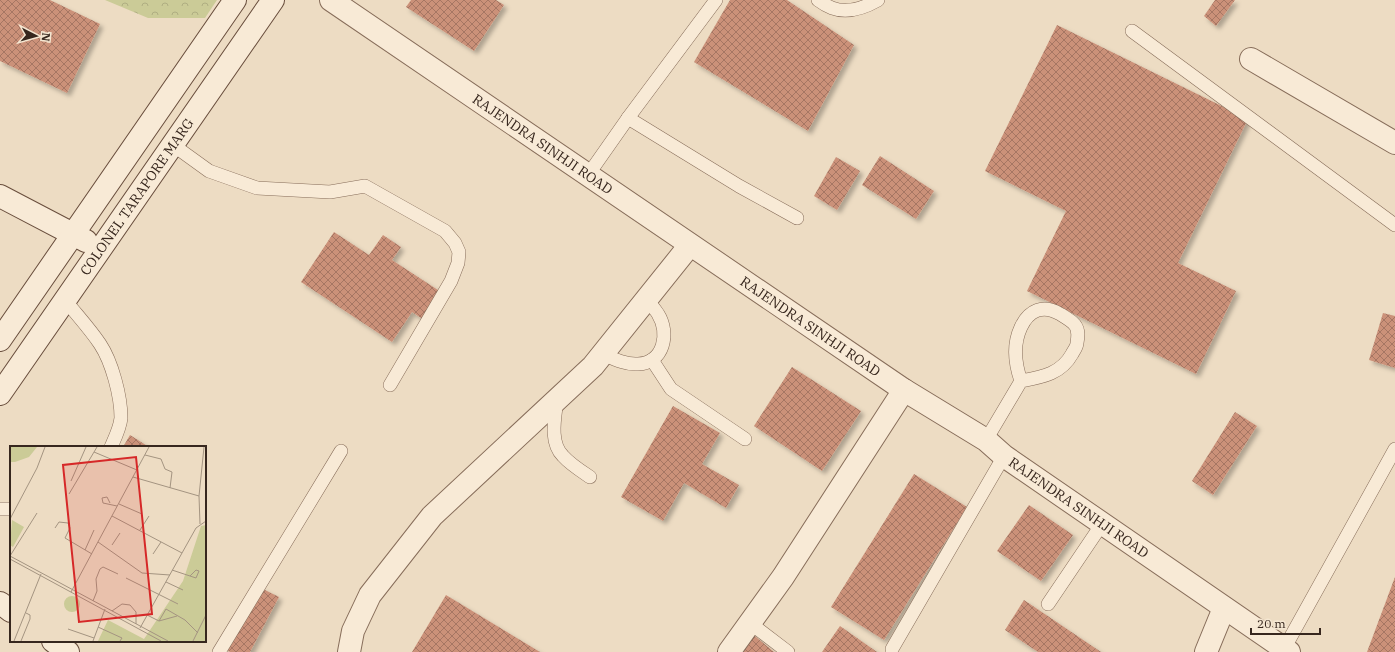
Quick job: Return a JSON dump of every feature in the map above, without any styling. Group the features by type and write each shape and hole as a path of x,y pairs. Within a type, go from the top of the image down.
{"street":[{"path":"0,340 236,0"},
{"name":"COLONEL TARAPORE MARG","path":"0,394 273,0"},
{"name":"RAJENDRA SINHJI ROAD","path":"331,0 904,390 986,440 1004,456 1286,650"},
{"path":"1251,59 1395,144"},
{"path":"0,196 101,249"},
{"path":"349,652 353,631 370,595 432,516 593,366 690,245"},
{"path":"729,652 784,577 904,390"},
{"path":"0,603 10,610"},
{"path":"1206,652 1224,608"},
{"path":"54,642 68,652"}],"lane":[{"path":"588,175 628,118 716,0"},
{"path":"818,0 832,8 849,11 867,6 878,0"},
{"path":"1132,31 1395,225"},
{"path":"628,118 739,186 797,218"},
{"path":"173,145 209,171 257,188 330,192 365,186 445,231 457,247 459,252 458,263 451,281 390,385"},
{"path":"603,354 632,364 640,364 652,360 660,353 664,338 663,325 658,314 646,299"},
{"path":"65,300 100,344 110,365 118,394 121,418 111,446"},
{"path":"986,440 1021,381 1016,359 1016,344 1025,318 1031,313 1043,308 1054,310 1076,326 1078,335 1077,346 1070,358 1061,368 1042,377 1021,381"},
{"path":"652,360 671,389 745,439"},
{"path":"557,399 555,442 562,456 590,477"},
{"path":"1286,650 1395,449"},
{"path":"219,652 341,451"},
{"path":"892,649 1004,456"},
{"path":"0,509 10,510"},
{"path":"1048,604 1102,524"},
{"path":"750,623 788,652"}],"green space":[{"path":"105,0 217,0 205,18 148,18"}],"building":[{"path":"0,0 50,0 100,24 67,93 0,61"},
{"path":"411,0 496,0 504,5 474,51 406,7"},
{"path":"730,0 787,0 854,45 808,131 694,62"},
{"path":"1215,0 1235,0 1216,26 1204,16"},
{"path":"1057,25 1248,119 1178,263 1236,291 1196,374 1027,291 1066,211 985,171"},
{"path":"880,156 934,191 916,219 862,185"},
{"path":"836,157 860,171 837,210 814,196"},
{"path":"334,232 369,255 383,235 401,247 392,260 441,292 424,320 412,312 392,342 301,282"},
{"path":"1383,313 1395,316 1395,368 1369,360"},
{"path":"792,367 861,411 822,471 754,426"},
{"path":"673,406 720,433 702,464 739,485 726,508 684,483 663,521 621,497"},
{"path":"1235,412 1257,426 1213,495 1192,481"},
{"path":"130,435 147,446 124,446"},
{"path":"914,474 967,507 884,640 831,607"},
{"path":"1029,505 1073,535 1041,581 997,551"},
{"path":"1395,577 1395,652 1367,652"},
{"path":"259,587 279,597 250,652 230,652 226,650"},
{"path":"446,595 540,652 412,652"},
{"path":"1024,600 1101,652 1038,652 1005,630"},
{"path":"840,626 877,652 822,652"},
{"path":"750,632 774,652 734,652"}]}
